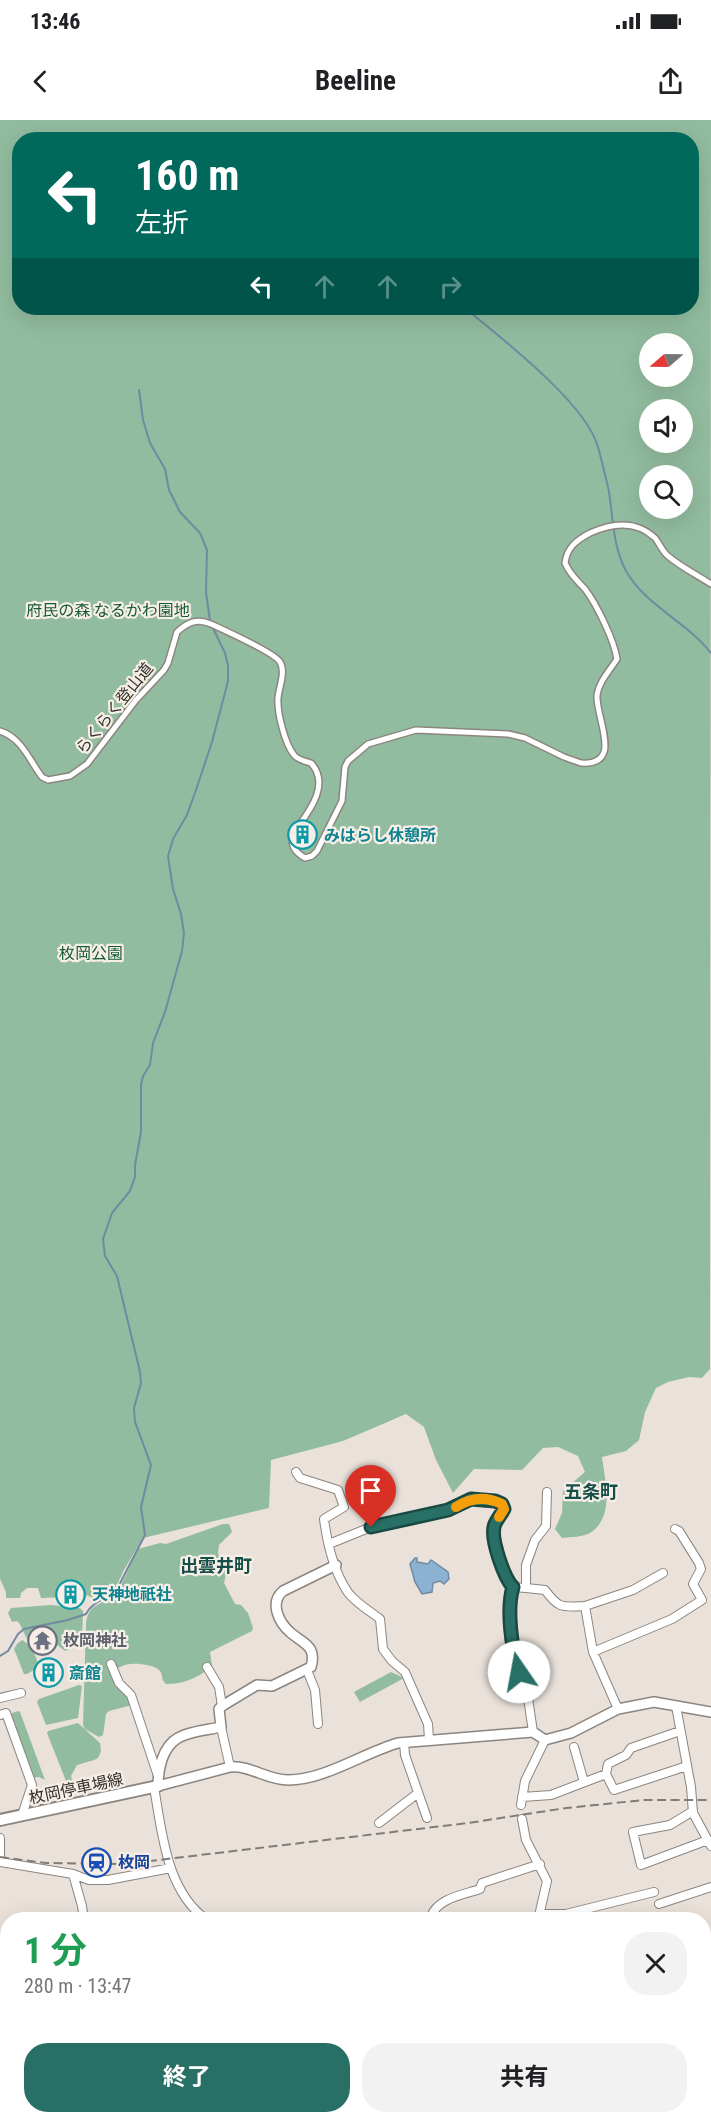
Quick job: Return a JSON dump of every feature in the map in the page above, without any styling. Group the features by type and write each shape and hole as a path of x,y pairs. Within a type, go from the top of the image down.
{"main road":[{"name":"枚岡停車場線","path":"0,1820 157,1783"}],"street":[{"name":"らくらく登山道","path":"0,731 14,738 21,745 36,769 48,780 60,779 75,773 87,764 135,700 164,670 177,632 192,622 202,620 267,651 280,662 283,672 278,697 279,718 292,753 297,758 311,763 317,776 317,799 293,834 292,840 297,853 305,858 317,851 339,809 342,801 345,767 348,761 368,744 416,730 508,734 525,738 573,760 591,764 597,761 605,750 597,696 601,684 617,659 616,651 594,605 586,591 571,577 565,563 569,549 581,538 614,524 636,527 647,532 656,540 669,557 711,584"},
{"path":"296,1472 300,1478 338,1490 344,1507 324,1519 336,1564 348,1593 380,1619 383,1649 405,1672 428,1724 429,1739"},
{"path":"526,1588 526,1565 535,1540 546,1526 547,1492"},
{"path":"329,1544 371,1527 448,1510 471,1499 495,1501 502,1504 504,1509 493,1528 499,1564 513,1587 545,1590 555,1603 562,1607 585,1606 633,1590 663,1573"},
{"path":"593,1652 672,1619 702,1600 693,1584 701,1569 699,1563 679,1531 675,1529"},
{"path":"230,1767 218,1714 219,1709 257,1685 272,1686 311,1667 313,1658 311,1651 283,1624 276,1609 278,1596 336,1564"},
{"path":"513,1587 510,1598 514,1649 528,1698 533,1732"},
{"path":"585,1606 593,1652 618,1709"},
{"path":"111,1664 119,1683 131,1695 157,1783 166,1856 186,1900 199,1912"},
{"path":"207,1668 219,1687 222,1706"},
{"path":"307,1670 315,1690 318,1724"},
{"path":"0,1698 21,1693"},
{"path":"606,1774 551,1795 521,1801 525,1781 545,1740 571,1732 618,1709 654,1702 711,1712"},
{"path":"676,1706 693,1811 709,1843 641,1865 633,1832 670,1825 693,1811"},
{"path":"0,1715 6,1713 32,1785 22,1815"},
{"path":"157,1783 163,1756 168,1746 178,1738 221,1727"},
{"path":"680,1731 631,1748 626,1755 608,1764 606,1774 614,1790 687,1766"},
{"path":"157,1783 241,1766 290,1780 341,1767 381,1748 429,1739 533,1732 545,1740"},
{"path":"404,1742 405,1755 427,1818"},
{"path":"574,1747 584,1782"},
{"path":"379,1822 418,1793"},
{"path":"522,1819 526,1840 547,1881 540,1912"},
{"path":"0,1838 2,1848 0,1859 73,1874 89,1880 108,1880 171,1868"},
{"path":"434,1912 440,1903 480,1889 482,1883 540,1864"},
{"path":"73,1874 83,1912"},
{"path":"659,1904 711,1887"},
{"path":"574,1912 654,1892"}],"green space":[{"path":"0,120 711,120 710,1369 702,1378 689,1377 668,1382 656,1388 645,1412 639,1440 626,1451 602,1457 606,1508 598,1526 584,1535 562,1538 555,1529 562,1513 563,1491 585,1472 578,1456 558,1447 543,1448 522,1470 474,1469 453,1493 436,1460 424,1427 406,1414 343,1441 271,1460 269,1508 143,1538 114,1591 98,1601 87,1595 80,1602 67,1602 76,1598 74,1591 65,1597 41,1598 38,1588 27,1588 21,1593 20,1598 6,1598 6,1592 0,1579"},
{"path":"223,1524 229,1524 232,1532 219,1545 218,1553 226,1574 224,1583 235,1604 241,1605 248,1613 252,1631 210,1652 212,1666 196,1677 185,1681 166,1684 158,1669 142,1664 126,1665 112,1671 131,1698 132,1705 109,1711 106,1714 103,1735 99,1737 85,1729 83,1725 86,1623 90,1611 115,1593 138,1549 160,1543 166,1544"},
{"path":"51,1605 80,1608 83,1611 82,1643 65,1651 55,1643 29,1641 19,1623 12,1622 8,1613 11,1608"},
{"path":"22,1640 31,1648 39,1667 27,1674 24,1674 14,1649"},
{"path":"391,1672 404,1678 360,1702 354,1692"},
{"path":"79,1685 82,1686 78,1718 46,1725 37,1702 39,1699"},
{"path":"18,1711 45,1780 39,1777 32,1778 10,1714"},
{"path":"78,1723 100,1743 101,1751 98,1758 77,1765 71,1776 74,1788 70,1791 47,1733"}],"water":[{"path":"415,1558 417,1562 428,1564 431,1560 448,1572 449,1579 444,1584 440,1581 433,1583 432,1592 422,1594 415,1582 410,1564"}],"waterway":[{"path":"473,315 540,372 577,411 598,447 609,492 616,542 626,571 644,594 690,632 711,653"},
{"path":"139,390 143,420 150,443 165,469 169,490 180,512 200,533 207,550 206,592 210,621"},
{"path":"0,1656 8,1651 18,1634 24,1629 86,1614 95,1604 116,1591 145,1535 141,1507 151,1465 135,1422 134,1408 141,1383 140,1372 117,1276 105,1256 103,1239 112,1213 130,1191 135,1177 141,1132 141,1085 143,1076 150,1065 153,1043 165,1012 182,951 184,933 173,889 168,856 173,839 187,815 196,790 212,742 228,681 225,653 212,626"}],"railway":[{"path":"0,1857 46,1863 125,1864 468,1823 566,1808 644,1800 711,1800"}],"slow traffic":[{"path":"456,1507 471,1499 495,1501 502,1504 504,1509 499,1517"}],"place":[{"name":"みはらし休憩所","path":"303,835"},
{"name":"天神地祇社","path":"71,1594"},
{"name":"枚岡神社","path":"42,1640"},
{"name":"斎館","path":"48,1673"},
{"name":"枚岡","path":"97,1862"}],"district":[{"name":"五条町","path":"591,1492"},
{"name":"出雲井町","path":"216,1566"}],"route":[{"path":"371,1527 448,1510 471,1499 495,1501 502,1504 504,1509 493,1528 499,1564 513,1587 510,1609 519,1672"}],"park label":[{"name":"府民の森 なるかわ園地","path":"108,610"},
{"name":"枚岡公園","path":"91,953"}]}
